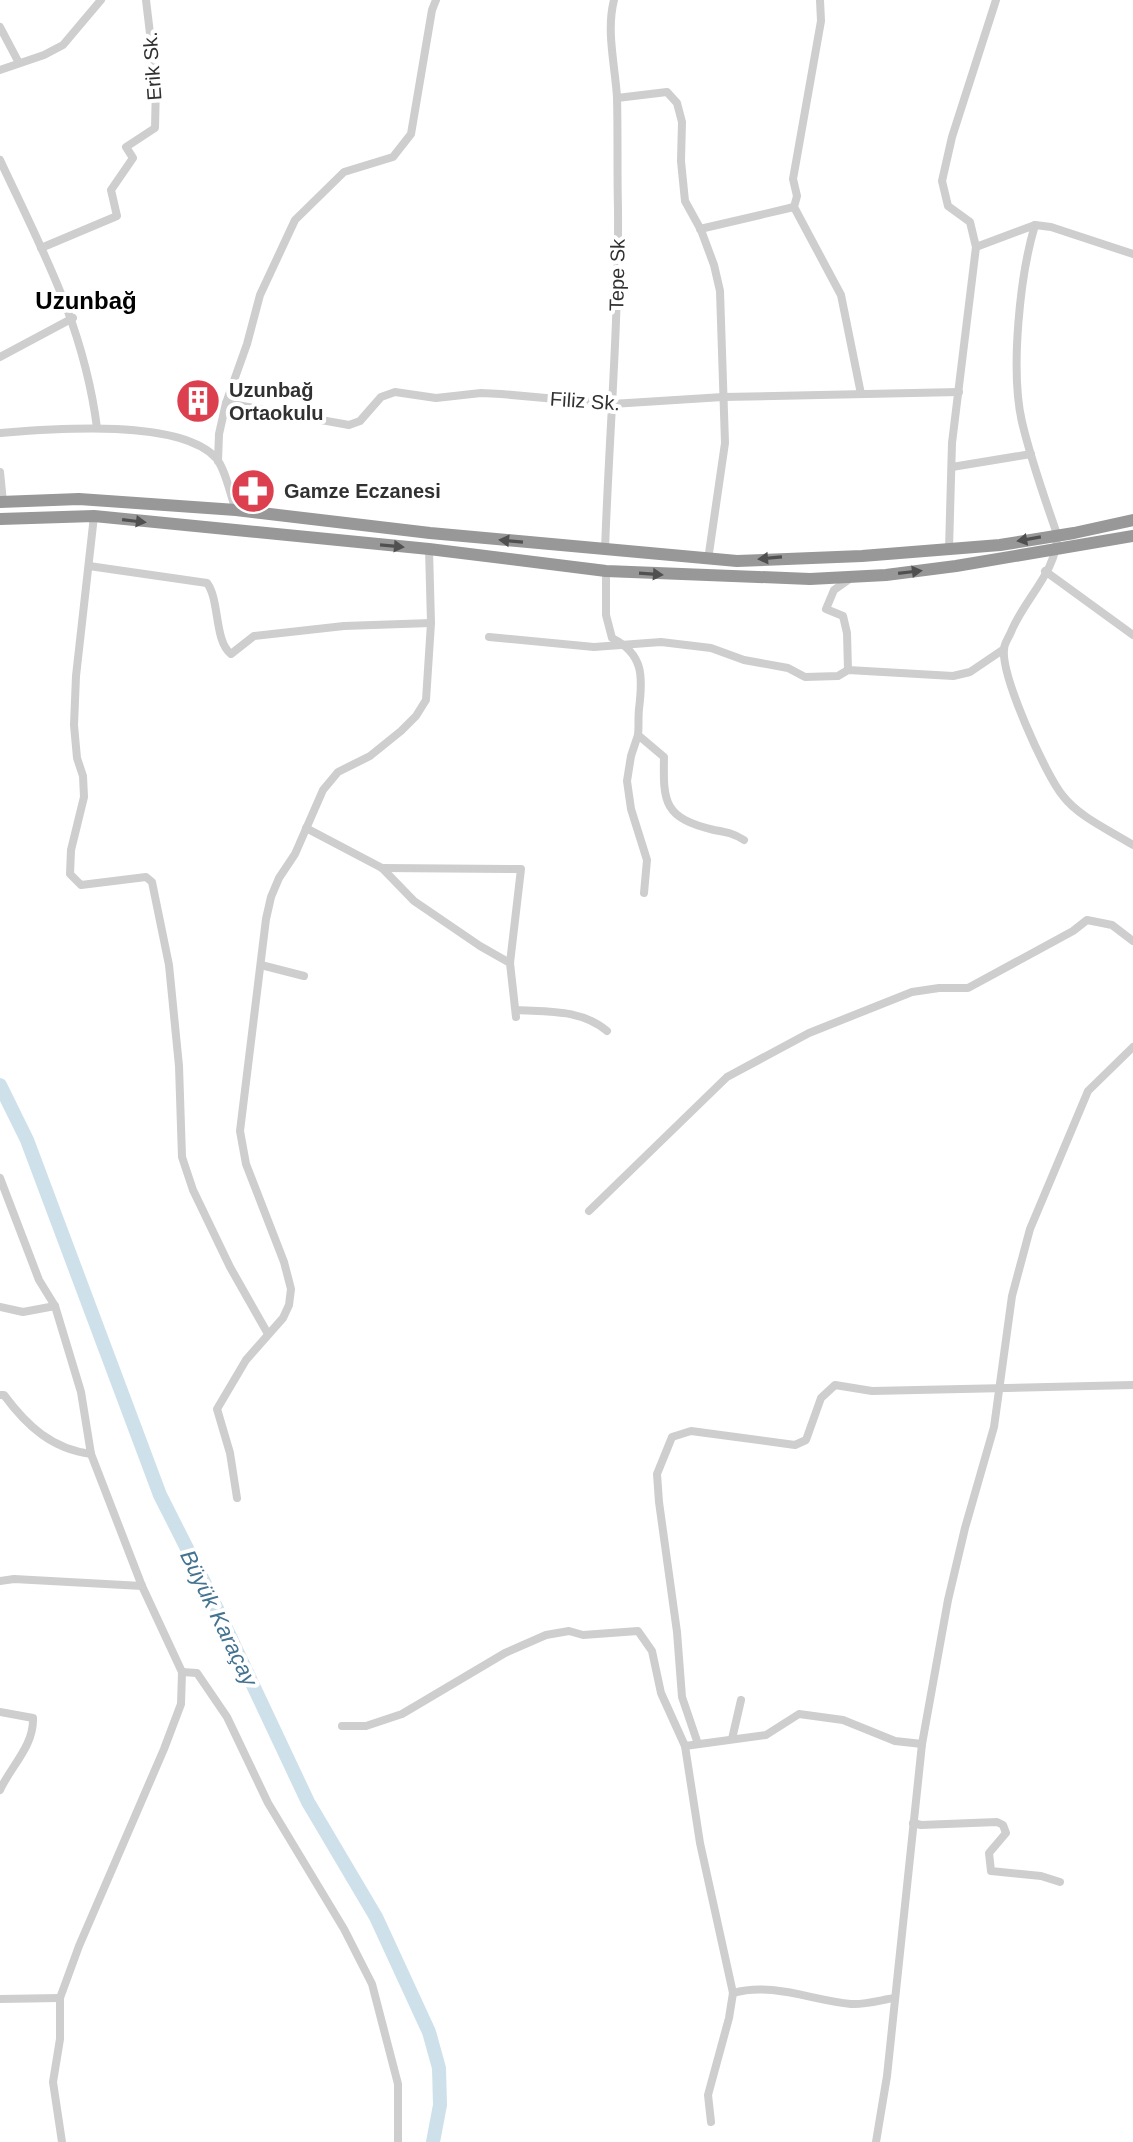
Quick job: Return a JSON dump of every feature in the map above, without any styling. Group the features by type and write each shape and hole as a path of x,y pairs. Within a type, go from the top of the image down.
{"highway":[{"path":"2,502 79,499 236,510 430,533 708,560 862,556 1000,545 1133,520"},
{"path":"0,519 94,516 429,549 606,571 810,579 956,566 1133,536"}],"street":[{"path":"0,70 63,45 101,0"},
{"name":"Erik Sk.","path":"41,248 117,216 111,190 133,158 126,147 155,128 156,84 146,0"},
{"path":"236,510 218,461 219,434 260,295 295,220 344,172 393,157 411,134 436,0"},
{"name":"Tepe Sk","path":"605,550 618,241 617,98 610,15 614,0"},
{"path":"820,0 821,21 793,179 797,196 794,207 841,295 861,394"},
{"path":"949,549 952,443 976,247 970,222 948,206 942,181 952,137 996,0"},
{"path":"0,27 19,63"},
{"path":"617,98 667,92 677,103 682,122 681,161 685,201 700,229 720,291 725,443 708,560"},
{"path":"0,160 73,318 87,365 97,428"},
{"path":"700,229 794,207"},
{"path":"976,247 1035,225 1051,227 1133,254"},
{"path":"1035,225 1028,248 1018,345 1018,392 1021,420 1057,534 1057,550 1017,617 1004,649 1010,680 1043,764 1064,798 1133,845"},
{"path":"0,357 73,318"},
{"name":"Filiz Sk.","path":"226,403 349,425 360,421 381,397 395,392 436,398 501,394 612,404 723,397 959,392"},
{"path":"0,433 97,428 161,435 196,444 218,461"},
{"path":"952,467 1031,454"},
{"path":"0,472 2,502"},
{"path":"94,516 76,676 74,725 84,797 71,850 70,874 81,885 146,877 152,882 169,965 180,1078 182,1157 193,1190 268,1334"},
{"path":"237,1498 230,1453 217,1409 246,1360 283,1318 291,1289 284,1262 246,1164 240,1131 271,897 295,854 323,790 338,772 370,756 416,716 426,700 431,623 429,549"},
{"path":"89,566 207,583 224,646 231,654 254,636 357,625 431,623"},
{"path":"606,571 606,615 612,638 628,645 640,668 643,687 638,735 627,781 631,809 647,860 644,893"},
{"path":"1045,571 1133,635"},
{"path":"848,670 847,633 843,616 826,609 834,590 853,577"},
{"path":"489,637 594,647 628,645 640,641 711,648 744,660 788,668 805,677 838,676 848,670 953,676 970,672 1004,649"},
{"path":"638,735 664,757 663,788 667,803 676,815 691,823 733,832 744,840"},
{"path":"306,828 382,868 414,901 510,963"},
{"path":"382,868 521,869 510,963 516,1014 568,1013 595,1021 607,1031"},
{"path":"589,1211 727,1077 809,1033 912,992 968,988 1073,931 1087,920 1112,925 1133,941"},
{"path":"261,965 304,976"},
{"path":"876,2142 887,2076 922,1744 948,1600 994,1427 1012,1296 1030,1229 1088,1091 1133,1047"},
{"path":"0,1178 39,1280 55,1306 81,1392 91,1454 142,1586 182,1672 181,1704 60,1998 60,2039 53,2082 62,2142"},
{"path":"0,1307 23,1312 55,1306"},
{"path":"698,1744 682,1697 677,1632 659,1502 657,1474 672,1437 691,1431 795,1445 806,1440 821,1398 835,1385 872,1391 1133,1385"},
{"path":"0,1395 4,1395 39,1434 69,1451 91,1454"},
{"path":"0,1581 14,1579 142,1586"},
{"path":"342,1726 366,1726 402,1714 505,1653 546,1635 569,1631 583,1635 638,1631 652,1651 661,1693 685,1746 700,1843 733,1993 708,2095 711,2122"},
{"path":"182,1672 197,1673 227,1717 268,1803 344,1929 372,1984 398,2084 398,2142"},
{"path":"732,1739 741,1700"},
{"path":"0,1712 33,1718 33,1729 23,1753 0,1790"},
{"path":"685,1746 766,1735 799,1714 843,1720 895,1741 922,1744"},
{"path":"913,1823 997,1822 1003,1825 1006,1833 989,1853 991,1871 1020,1873 1060,1882"},
{"path":"733,1993 746,1989 770,1990 854,2004 894,1998"},
{"path":"0,1999 60,1998"}],"waterway":[{"name":"Büyük Karaçay","path":"0,1085 27,1140 160,1495 308,1802 376,1917 429,2032 439,2068 440,2105 433,2142"}],"place":[{"name":"Uzunbağ Ortaokulu","path":"198,401"},
{"name":"Gamze Eczanesi","path":"253,491"}],"district":[{"name":"Uzunbağ","path":"86,300"}]}
